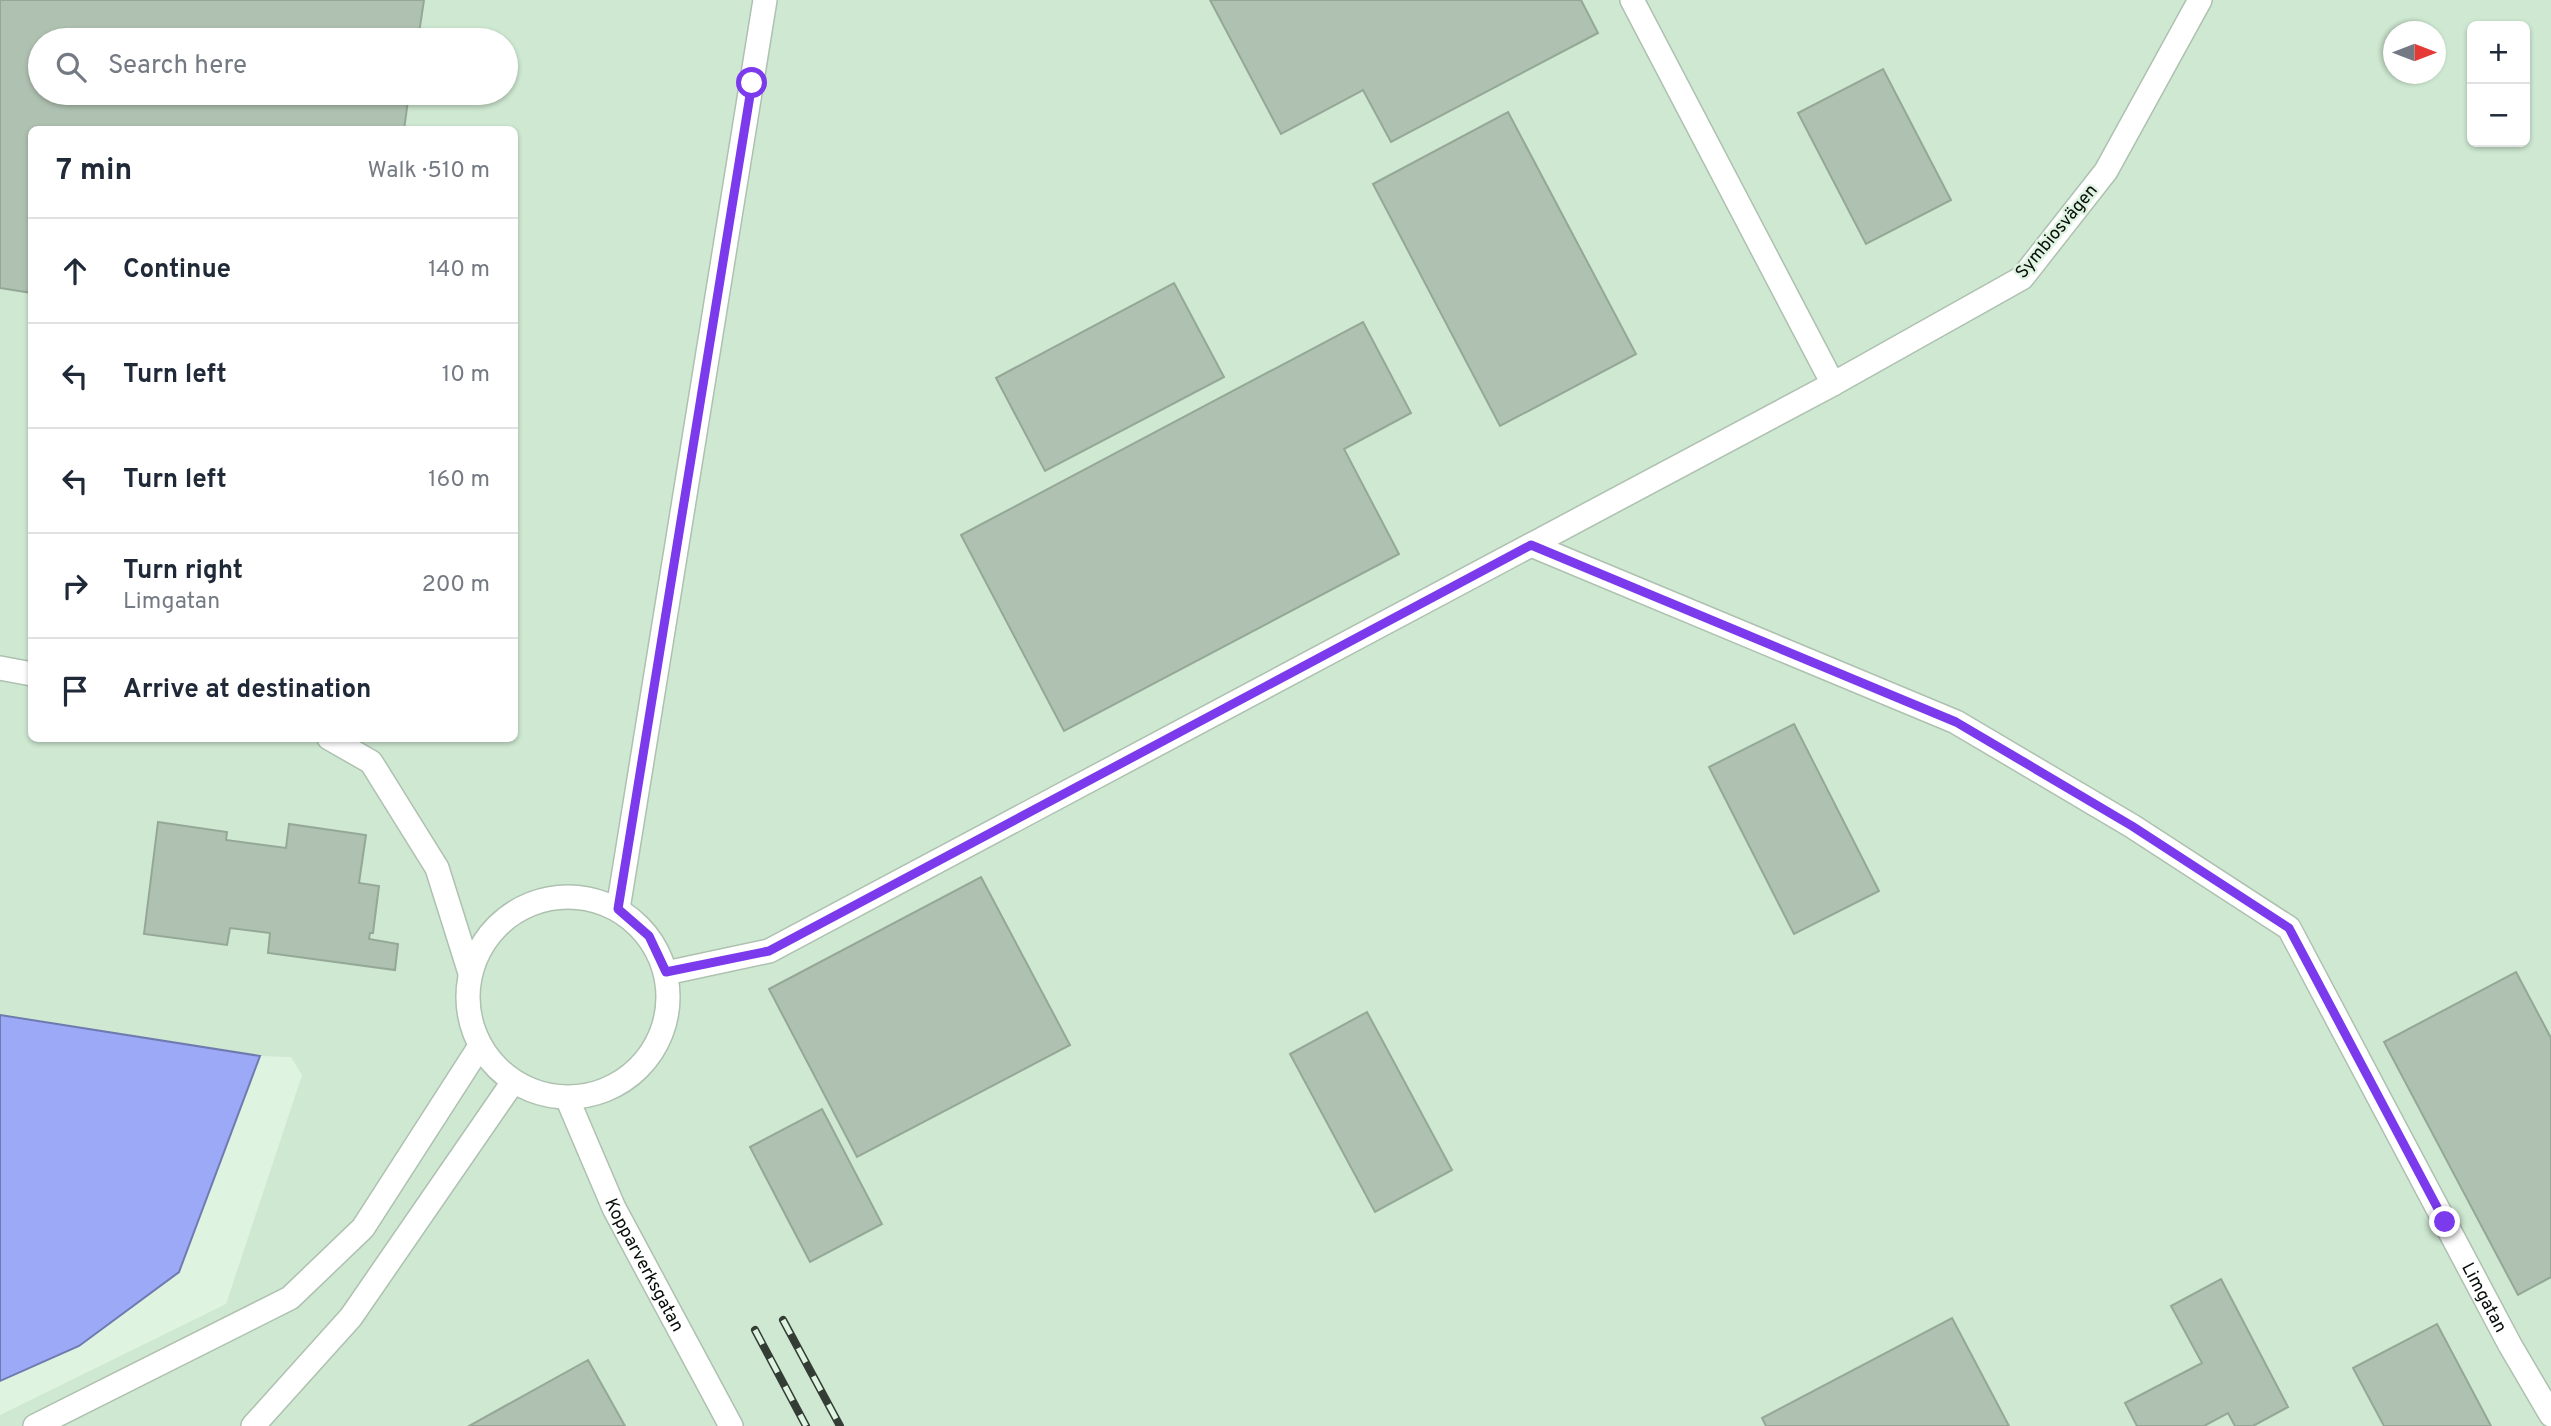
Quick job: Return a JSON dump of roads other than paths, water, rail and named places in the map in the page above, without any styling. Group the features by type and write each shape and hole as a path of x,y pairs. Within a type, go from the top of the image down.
{"lane":[{"path":"618,909 765,0"},
{"path":"1632,0 1833,384"},
{"name":"Symbiosvägen","path":"666,972 769,951 1833,384 2022,278 2106,171 2200,0"},
{"name":"Limgatan","path":"1531,545 1956,722 2132,826 2289,928 2510,1345 2551,1415"},
{"path":"0,668 28,673"},
{"path":"336,742 371,762 437,868 470,973 468,1010 480,1046 494,1066 513,1082 539,1094 567,1098 598,1094 625,1080 648,1060 663,1033 669,1003 666,972 649,936 618,909 583,896 546,898 512,912 485,939 470,973"},
{"path":"35,1426 290,1298 363,1228 480,1046"},
{"path":"253,1426 351,1317 513,1082"},
{"name":"Kopparverksgatan","path":"567,1098 614,1208 730,1426"}],"water":[{"path":"0,1015 260,1056 179,1272 79,1346 0,1381"}],"railway":[{"path":"783,1320 840,1426"},
{"path":"755,1330 806,1426"}]}
